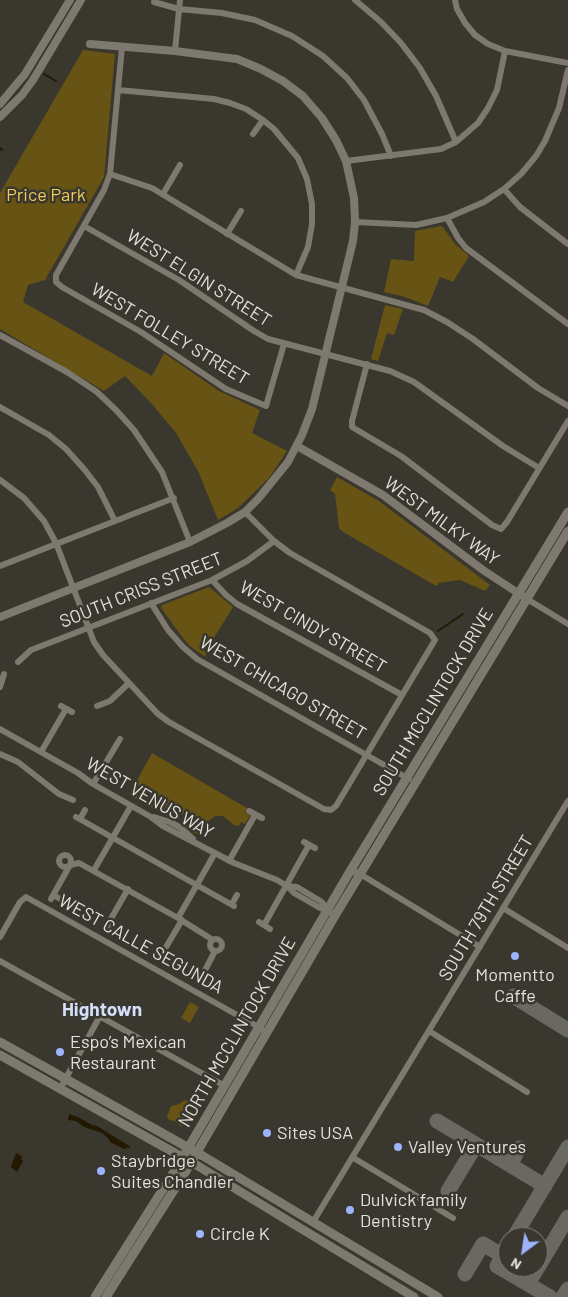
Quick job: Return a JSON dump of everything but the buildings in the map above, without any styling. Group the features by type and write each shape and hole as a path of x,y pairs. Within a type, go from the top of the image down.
{"main road":[{"name":"SOUTH MCCLINTOCK DRIVE","path":"332,912 360,874 410,780 568,512"},
{"name":"SOUTH MCCLINTOCK DRIVE","path":"332,912 349,874 527,599 568,532"},
{"name":"NORTH MCCLINTOCK DRIVE","path":"97,1294 332,912"},
{"name":"NORTH MCCLINTOCK DRIVE","path":"106,1297 197,1153 267,1033 332,912"},
{"path":"0,1042 197,1153 438,1297"},
{"path":"0,1055 191,1162 414,1297"},
{"path":"97,1294 106,1297"}],"street":[{"path":"0,104 25,74 70,0"},
{"path":"0,117 22,95 81,0"},
{"path":"175,51 180,0"},
{"path":"355,0 381,22 401,43 420,68 436,96 456,142"},
{"path":"455,0 457,9 465,23 475,35 488,44 505,51 568,63"},
{"path":"154,2 179,9 222,12 255,20 292,36 323,56 347,78 364,100 382,134 390,156"},
{"path":"0,617 214,531 245,512 272,484 297,446 312,409 351,253 355,222 354,198 346,161 336,140 322,118 302,96 283,81 261,69 237,60 175,51 90,44"},
{"path":"84,226 104,190 110,174 122,47"},
{"path":"346,161 441,150 456,142 478,123 488,108 496,90 505,51"},
{"path":"355,222 416,225 447,218 484,202 504,189 536,156 545,141 560,108 568,70"},
{"path":"118,90 214,99 230,103 246,109 279,134 298,158 307,179 312,204 312,224 308,247 296,275"},
{"path":"252,134 263,120"},
{"path":"163,194 180,165"},
{"path":"110,174 141,183 163,194 296,275 424,310 473,339 538,388 568,406"},
{"path":"504,189 520,207 568,244"},
{"path":"227,234 241,211"},
{"path":"447,218 466,248 568,324"},
{"name":"WEST FOLLEY STREET","path":"84,226 56,275 56,282 142,332 226,388 266,406 284,344"},
{"name":"WEST ELGIN STREET","path":"84,226 179,280 268,339 367,364 390,371 414,382 502,446 540,468"},
{"path":"0,334 67,372 97,392 116,410 134,430 155,460 174,498 190,542"},
{"path":"367,364 352,427 401,456 492,525 501,529 568,422"},
{"path":"0,407 49,435 66,449 98,487 115,521"},
{"name":"WEST MILKY WAY","path":"297,446 383,495 483,570 568,624"},
{"path":"0,480 16,490 44,521 56,543 94,642 102,655 158,714 324,809 331,810 435,640 430,633 306,564 274,541 245,512"},
{"path":"0,566 174,498"},
{"name":"SOUTH CRISS STREET","path":"18,662 31,650 212,580 247,561 274,541"},
{"name":"WEST CINDY STREET","path":"212,580 237,604 402,696"},
{"name":"WEST CHICAGO STREET","path":"151,603 168,630 183,648 197,659 410,780"},
{"path":"0,687 4,675"},
{"path":"97,706 110,701 129,683"},
{"path":"42,752 66,709"},
{"name":"WEST VENUS WAY","path":"0,729 151,817 170,822 181,828 196,843 229,861 267,875 300,893 320,908 332,912"},
{"path":"93,784 100,776 120,739"},
{"path":"0,754 18,762 59,794 73,800"},
{"name":"SOUTH 79TH STREET","path":"313,1222 568,801"},
{"path":"94,870 131,806"},
{"path":"85,810 78,818 197,885 233,905 237,895"},
{"path":"229,861 256,815"},
{"path":"264,925 309,845"},
{"path":"159,959 215,853"},
{"path":"62,900 52,897 70,864 79,863 128,889 213,940 219,939 223,944 221,950 215,951 210,947 210,943 213,940"},
{"path":"349,874 357,872 480,947"},
{"path":"116,931 106,927 128,889"},
{"name":"WEST CALLE SEGUNDA","path":"0,937 20,902 26,897 260,1027 267,1033"},
{"path":"503,908 568,948"},
{"path":"200,980 215,951"},
{"path":"0,960 225,1086"},
{"path":"60,1089 100,1016"},
{"path":"429,1031 527,1092"},
{"path":"352,1157 453,1218"}],"green space":[{"name":"Price Park","path":"83,50 115,54 104,177 45,280 28,285 23,302 152,376 164,353 219,391 260,410 252,433 287,451 269,478 238,508 218,520 198,471 176,433 125,376 104,391 0,329 0,193"},
{"path":"441,226 455,244 469,256 453,282 440,277 428,306 405,297 384,292 391,259 414,261 415,231"},
{"path":"385,305 403,309 394,335 387,333 378,361 371,359"},
{"path":"337,477 379,501 490,585 485,591 460,580 439,583 436,586 343,532 339,528 335,494 330,490"},
{"path":"209,587 233,607 212,641 205,657 190,646 161,608 162,605"},
{"path":"152,753 247,808 245,812 250,816 245,824 241,822 239,826 234,825 223,816 215,816 202,826 178,812 174,820 129,795"},
{"path":"190,819 203,827 200,834 193,833 186,827"},
{"path":"190,1002 199,1007 190,1023 181,1018"},
{"path":"185,1100 192,1103 186,1112 184,1126 180,1126 167,1117 171,1106"}],"shaded area":[{"path":"69,1114 97,1126 131,1147 124,1149 110,1142 102,1133 84,1127 76,1121 68,1120"},
{"path":"16,1153 22,1156 21,1159 23,1161 17,1172 11,1167"}],"waterway":[{"path":"44,74 56,81"},
{"path":"438,631 463,614"}],"taxiway":[{"path":"513,996 568,1030"},
{"path":"437,1121 545,1186"},
{"path":"448,1191 476,1145"},
{"path":"520,1227 568,1147"},
{"path":"513,1167 512,1162 519,1148"},
{"path":"528,1284 568,1217"},
{"path":"465,1274 483,1244 498,1253"},
{"path":"516,1277 550,1297"},
{"path":"563,1297 568,1289"}],"place":[{"name":"Momentto Caffe","path":"515,956"},
{"name":"Espo’s Mexican Restaurant","path":"60,1052"},
{"name":"Sites USA","path":"267,1133"},
{"name":"Valley Ventures","path":"398,1147"},
{"name":"Staybridge Suites Chandler","path":"101,1171"},
{"name":"Dulvick family Dentistry","path":"350,1210"},
{"name":"Circle K","path":"200,1234"}],"district":[{"name":"Hightown","path":"102,1010"}]}
